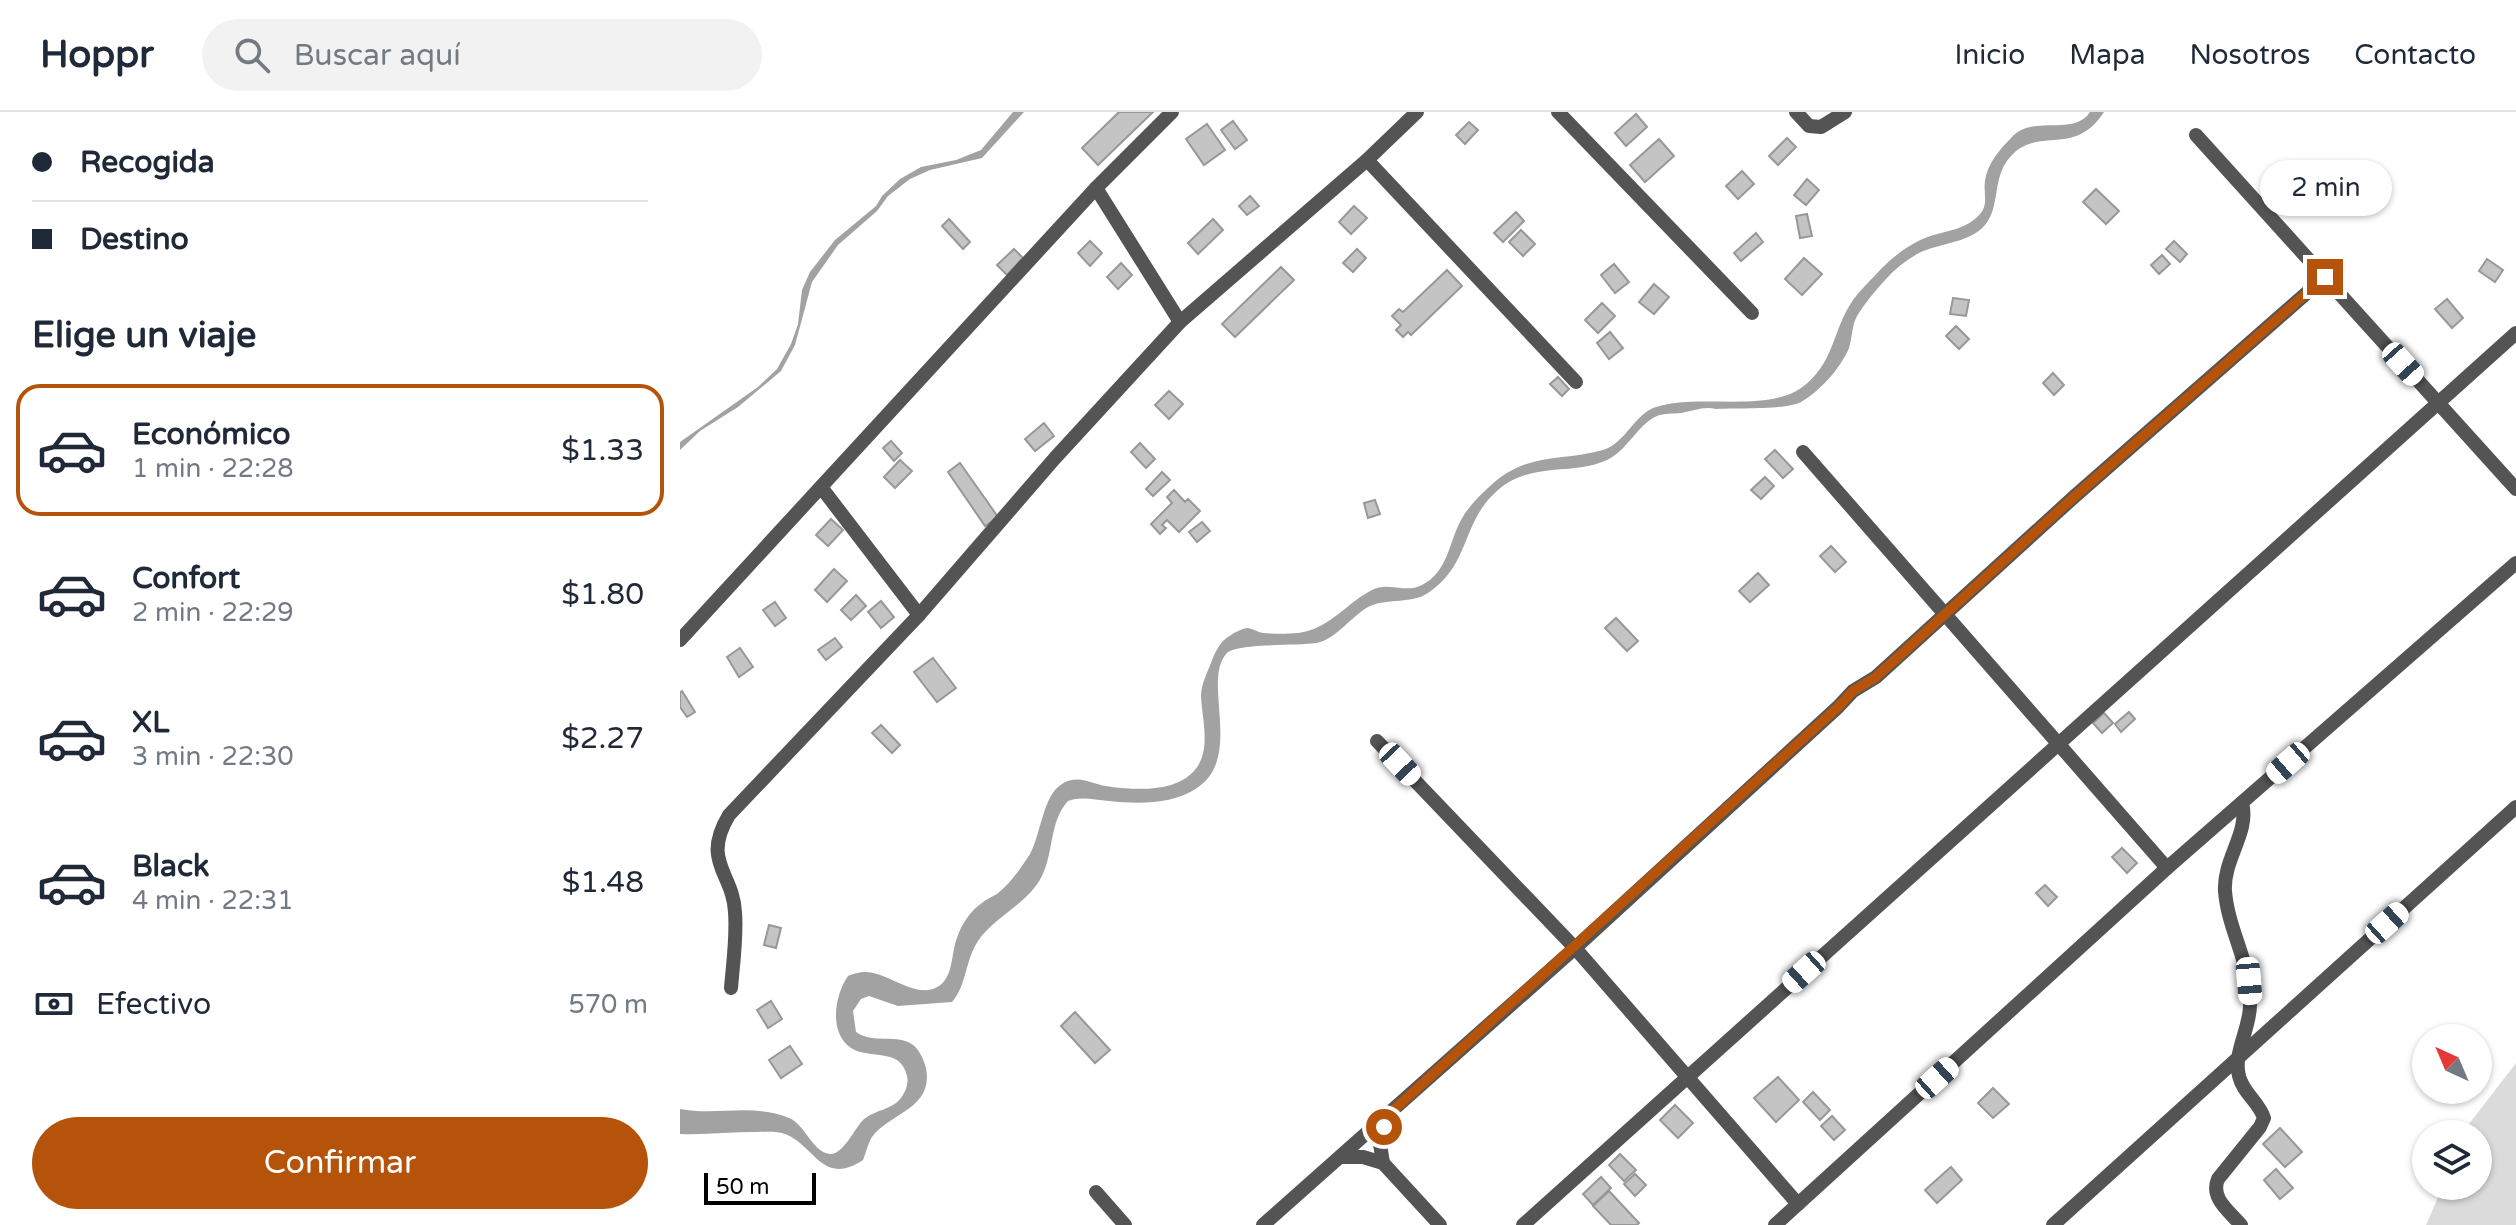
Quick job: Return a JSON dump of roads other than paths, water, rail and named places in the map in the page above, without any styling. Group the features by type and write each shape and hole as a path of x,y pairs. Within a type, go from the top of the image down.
{"street":[{"path":"680,640 1096,188 1172,112"},
{"path":"731,988 736,913 719,866 721,829 729,815 919,615 1055,458 1180,322 1367,160 1417,112"},
{"path":"1558,112 1752,313"},
{"path":"1796,112 1809,126 1821,127 1845,112"},
{"path":"2196,135 2516,489"},
{"path":"1367,160 1576,382"},
{"path":"1096,188 1180,322"},
{"path":"1263,1225 1575,948 1853,691 1876,677 2325,277"},
{"path":"1523,1225 2516,333"},
{"path":"2422,385 2437,386 2468,376"},
{"path":"1803,452 2167,868"},
{"path":"821,487 919,615"},
{"path":"1775,1225 2167,868 2516,563"},
{"path":"1377,741 1575,948 1798,1204"},
{"path":"2241,1225 2216,1196 2214,1187 2264,1118 2261,1108 2243,1086 2237,1060 2249,1023 2251,1002 2244,959 2228,915 2225,889 2229,860 2246,816 2242,803"},
{"path":"2053,1225 2516,807"},
{"path":"1383,1163 1380,1144 1389,1114"},
{"path":"1341,1157 1363,1157 1383,1163 1440,1225"},
{"path":"1096,1192 1125,1225"}]}
